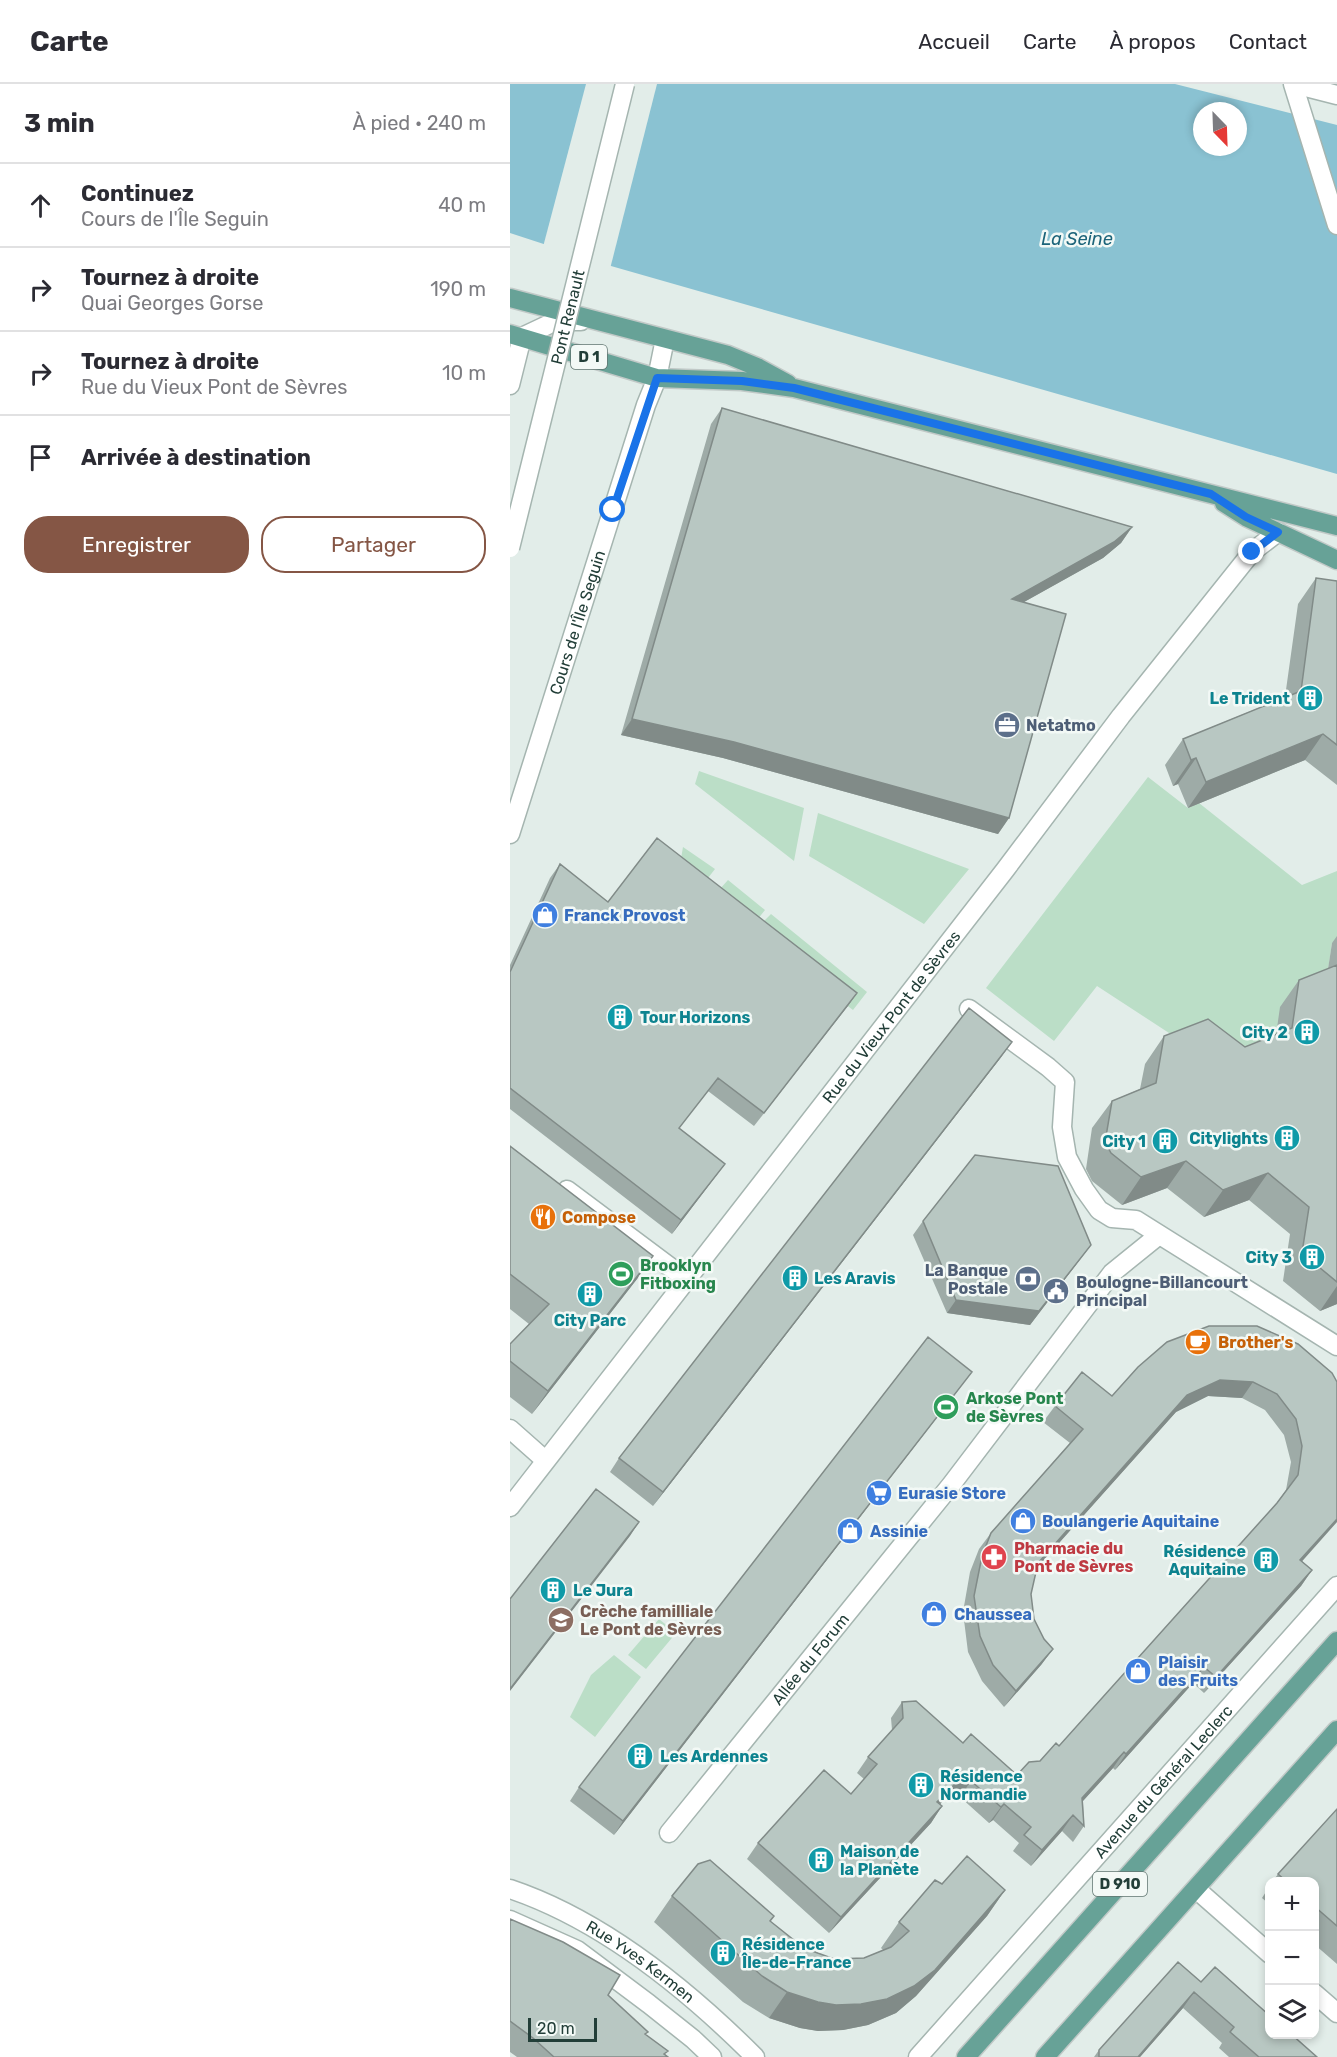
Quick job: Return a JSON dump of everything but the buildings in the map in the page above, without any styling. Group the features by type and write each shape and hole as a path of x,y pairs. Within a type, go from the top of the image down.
{"main road":[{"name":"D 1","path":"510,298 728,355 757,367 794,388"},
{"name":"D 1","path":"516,335 657,378 742,381 794,388 1337,526"},
{"name":"D 1","path":"1211,494 1246,517 1337,560"},
{"name":"D 910","path":"966,2057 1337,1641"},
{"path":"1046,2057 1337,1730"}],"street":[{"name":"Pont Renault","path":"510,548 625,84"},
{"path":"1293,84 1337,95"},
{"path":"1293,84 1337,225"},
{"path":"510,385 516,335 556,321 595,321"},
{"name":"Cours de l'Île Seguin","path":"510,834 644,412 657,378 665,339"},
{"name":"Rue du Vieux Pont de Sèvres","path":"510,1507 1121,716 1252,552 1278,532"},
{"path":"969,1009 1065,1082 1062,1127 1067,1157 1084,1189 1099,1210 1112,1218 1136,1220 1337,1346"},
{"path":"557,1183 687,1279"},
{"name":"Allée du Forum","path":"669,1833 951,1485 1112,1273 1159,1235"},
{"path":"510,1429 545,1460"},
{"name":"Avenue du Général Leclerc","path":"918,2057 1337,1586"},
{"name":"Rue Yves Kermen","path":"510,1889 538,1898 591,1927 665,1975 718,2020 755,2057"},
{"path":"1196,1889 1265,1950"},
{"name":"Rue Yves Kermen","path":"510,1920 577,1950 650,2004 712,2057"},
{"path":"1319,1997 1337,2013"}],"green space":[{"path":"699,771 804,808 794,861 695,784"},
{"path":"1148,777 1188,808 1199,803 1302,885 1337,871 1337,941 1332,943 1325,990 1273,1056 1189,1046 1097,986 1054,1041 986,988"},
{"path":"818,813 969,869 924,924 809,856"},
{"path":"683,847 715,869 698,891 678,876"},
{"path":"728,880 765,910 749,930 710,900"},
{"path":"771,914 867,992 853,1010 790,962 761,924"},
{"path":"659,1619 676,1633 646,1669 628,1655"},
{"path":"614,1655 641,1677 595,1737 570,1717 591,1675"}],"water":[{"name":"La Seine","path":"510,84 1175,84 1246,102 1193,102 1193,156 1247,156 1247,102 1337,125 1337,474 611,266 510,233"}],"pier":[{"path":"586,84 657,84 610,269 543,247"}],"place":[{"name":"Le Trident","path":"1310,698"},
{"name":"Netatmo","path":"1007,725"},
{"name":"Franck Provost","path":"545,915"},
{"name":"Tour Horizons","path":"620,1017"},
{"name":"City 2","path":"1307,1032"},
{"name":"Citylights","path":"1287,1138"},
{"name":"City 1","path":"1165,1141"},
{"name":"Compose","path":"543,1217"},
{"name":"City 3","path":"1312,1257"},
{"name":"Brooklyn Fitboxing","path":"621,1274"},
{"name":"Les Aravis","path":"795,1278"},
{"name":"La Banque Postale","path":"1028,1279"},
{"name":"Boulogne-Billancourt Principal","path":"1056,1291"},
{"name":"City Parc","path":"590,1294"},
{"name":"Brother's","path":"1198,1342"},
{"name":"Arkose Pont de Sèvres","path":"946,1407"},
{"name":"Eurasie Store","path":"879,1493"},
{"name":"Boulangerie Aquitaine","path":"1023,1521"},
{"name":"Assinie","path":"850,1531"},
{"name":"Pharmacie du Pont de Sèvres","path":"994,1557"},
{"name":"Résidence Aquitaine","path":"1266,1560"},
{"name":"Le Jura","path":"553,1590"},
{"name":"Chaussea","path":"934,1614"},
{"name":"Crèche familliale Le Pont de Sèvres","path":"561,1620"},
{"name":"Plaisir des Fruits","path":"1138,1671"},
{"name":"Les Ardennes","path":"640,1756"},
{"name":"Résidence Normandie","path":"921,1785"},
{"name":"Maison de la Planète","path":"821,1860"},
{"name":"Résidence Île-de-France","path":"723,1953"}],"route":[{"path":"613,510 646,405 657,378 742,381 794,388 1211,494 1246,517 1278,532 1252,552"}]}
